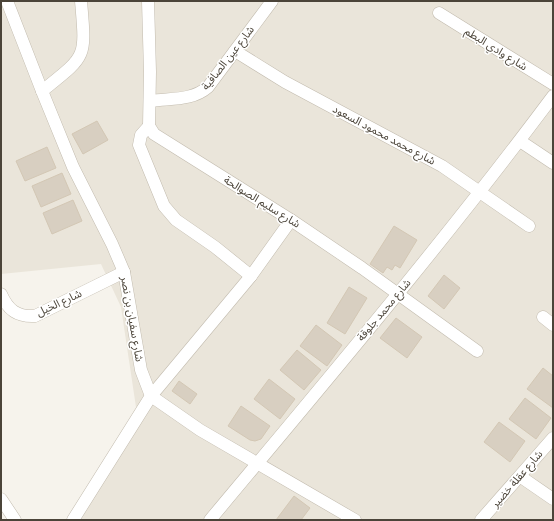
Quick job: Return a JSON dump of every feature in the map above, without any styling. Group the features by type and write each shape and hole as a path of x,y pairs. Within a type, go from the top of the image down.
{"street":[{"name":"شارع سفيان بن نصر","path":"8,1 73,167 112,244 124,272 141,370 151,396"},
{"path":"42,91 66,72 80,57 84,41 82,1"},
{"path":"148,1 150,100 149,126 141,135 140,145 164,206 176,220 215,247 251,276"},
{"name":"شارع عين الصافية","path":"150,100 185,98 202,92 272,1"},
{"name":"شارع وادي البطم","path":"439,13 553,84"},
{"name":"شارع محمد محمود السعود","path":"235,51 285,82 442,166 530,226"},
{"name":"شارع محمد جلوقة","path":"210,520 258,464 339,363 398,294 520,141 553,96"},
{"name":"شارع سليم الصوالحة","path":"149,126 154,134 291,220 477,351"},
{"path":"520,141 553,163"},
{"path":"73,520 151,396 251,276 291,220"},
{"name":"شارع الخيل","path":"1,294 6,305 14,313 22,316 35,316 124,272"},
{"path":"543,317 553,325"},
{"path":"151,396 200,430 355,520"},
{"name":"شارع عقلة خضير","path":"481,520 553,438"},
{"path":"521,476 553,499"},
{"path":"1,500 15,520"}],"shaded area":[{"path":"1,1 553,1 553,520 66,520 137,414 121,307 101,264 1,274"}],"building":[{"path":"97,121 108,140 83,154 72,134"},
{"path":"47,147 56,168 25,181 16,161"},
{"path":"62,173 71,194 41,207 32,186"},
{"path":"73,200 82,221 52,234 43,213"},
{"path":"394,226 417,240 400,268 395,265 392,270 387,267 383,273 370,264"},
{"path":"444,275 460,288 444,309 428,296"},
{"path":"349,287 367,298 345,334 327,323"},
{"path":"396,318 422,337 407,358 380,338"},
{"path":"316,325 342,345 327,366 300,346"},
{"path":"297,350 321,370 304,390 280,370"},
{"path":"543,368 553,376 553,408 527,389"},
{"path":"269,379 295,399 280,419 254,399"},
{"path":"179,381 197,394 190,404 172,391"},
{"path":"525,398 551,418 536,439 509,419"},
{"path":"241,406 270,426 261,439 255,441 250,440 228,426"},
{"path":"499,422 525,441 510,462 484,442"},
{"path":"294,496 310,508 301,520 276,520"}]}
